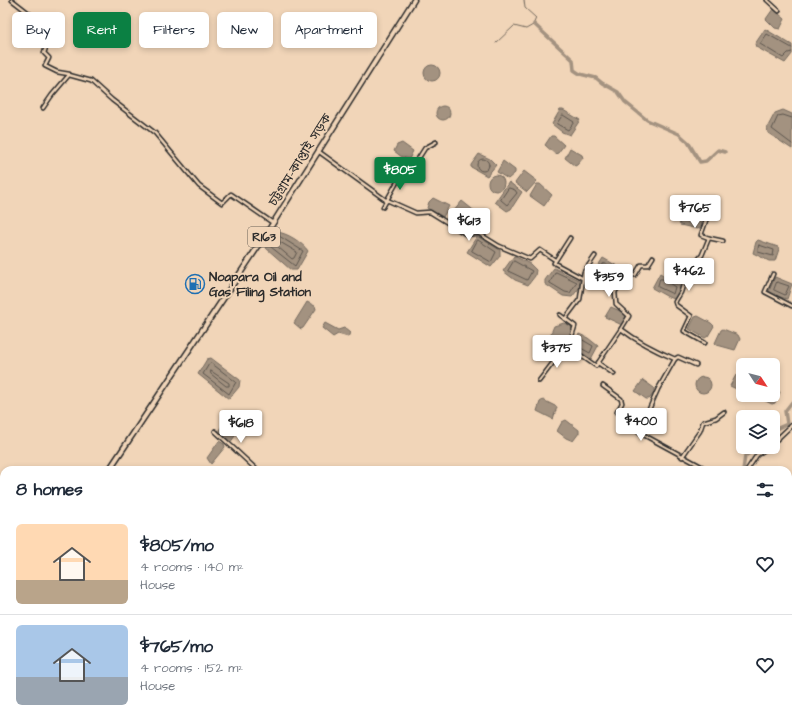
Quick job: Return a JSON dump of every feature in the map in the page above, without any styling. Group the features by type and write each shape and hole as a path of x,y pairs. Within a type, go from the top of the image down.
{"main road":[{"name":"চট্টগ্রাম-কাপ্তাই সড়ক","path":"112,466 273,223 414,0"}],"street":[{"path":"12,0 30,14 35,26 50,36 44,53 49,58 45,66 57,72 69,74 92,82 112,100 155,133 199,186 222,204 231,194 273,223"},
{"path":"767,0 780,11"},
{"path":"43,108 69,74"},
{"path":"383,207 405,168 411,170 425,148 436,142"},
{"path":"318,151 387,200 416,213 430,212 467,235 478,233 498,246 530,260 540,250 555,260 554,263 583,278"},
{"path":"710,208 701,235 723,240"},
{"path":"555,260 570,238"},
{"path":"705,343 684,331 691,316 676,305 675,302 681,292 686,275 702,254 709,238"},
{"path":"565,319 580,299 584,274 595,256"},
{"path":"569,346 572,350 596,366 628,316 616,304 615,292 626,276 635,275 641,264 648,265 653,257"},
{"path":"584,274 615,292"},
{"path":"773,274 765,292 792,306"},
{"path":"539,381 565,347 569,346 575,326 560,315"},
{"path":"621,329 635,340 675,359 678,357 684,358 696,365"},
{"path":"640,432 658,389 675,359"},
{"path":"598,363 614,374"},
{"path":"603,386 621,399 622,403 617,412 640,432 700,466"},
{"path":"682,457 700,431 703,422 716,418 724,412"},
{"path":"780,436 792,425"},
{"path":"214,431 253,466"},
{"path":"750,466 757,454"}],"water":[{"path":"773,9 785,19 780,29 775,28 766,19"},
{"path":"765,29 792,45 792,54 785,63 756,47 755,44"},
{"path":"432,65 439,70 440,73 435,80 432,81 425,76 424,73 429,66"},
{"path":"440,106 446,106 450,110 450,116 446,120 440,120 436,116 436,110"},
{"path":"560,110 563,110 580,120 570,135 562,132 552,124"},
{"path":"783,110 792,114 792,149 768,133 767,128 775,113"},
{"path":"551,136 554,136 564,145 558,153 555,154 545,145"},
{"path":"402,143 413,151 409,159 402,157 394,151 397,145"},
{"path":"570,148 582,155 583,158 575,166 565,158"},
{"path":"479,154 490,159 496,165 487,176 471,167"},
{"path":"384,159 399,170 392,180 377,170 377,166"},
{"path":"503,161 515,170 515,173 508,179 497,172"},
{"path":"524,171 537,181 527,192 515,183"},
{"path":"496,175 502,177 504,183 502,189 496,191 490,189 488,183 490,177"},
{"path":"509,182 522,192 511,209 507,211 495,202"},
{"path":"537,184 540,184 552,195 544,206 530,196"},
{"path":"433,198 449,206 443,217 427,208 429,202"},
{"path":"462,201 477,213 477,217 470,224 465,222 453,212"},
{"path":"684,210 703,216 701,227 698,229 680,225 679,222"},
{"path":"276,232 280,232 294,238 308,251 297,270 291,270 266,248"},
{"path":"477,236 500,250 500,256 491,267 467,252"},
{"path":"758,240 778,247 779,249 775,261 769,261 753,253"},
{"path":"514,256 530,264 536,270 535,276 528,285 515,280 503,271"},
{"path":"603,258 617,266 624,273 615,285 594,272"},
{"path":"554,268 580,281 580,287 572,297 563,296 545,284 545,280"},
{"path":"660,273 681,287 675,299 668,297 652,288"},
{"path":"775,277 792,284 787,299 774,295 769,291"},
{"path":"307,302 315,306 316,309 301,329 294,323"},
{"path":"611,307 627,314 628,316 622,325 605,317"},
{"path":"698,316 714,326 705,338 689,329 695,317"},
{"path":"325,323 338,330 344,328 350,333 348,337 338,334 333,337 322,328"},
{"path":"564,323 571,326 572,329 568,342 564,344 554,338 551,333 554,326"},
{"path":"723,329 738,335 740,339 735,350 717,345 715,343 721,330"},
{"path":"579,334 588,338 598,346 591,359 572,347 573,341"},
{"path":"211,358 240,380 239,387 229,399 198,374 207,359"},
{"path":"736,375 736,389 730,386"},
{"path":"703,377 709,379 711,385 709,391 703,393 697,391 695,385 697,379"},
{"path":"643,380 654,388 654,393 649,399 646,399 635,391"},
{"path":"543,400 557,407 553,419 537,411 540,402"},
{"path":"566,420 579,430 579,433 573,441 557,431 562,422"},
{"path":"224,424 237,433 230,443 218,431"},
{"path":"219,441 224,444 225,447 211,464 207,458"}],"waterway":[{"path":"496,43 514,26 526,29 533,25 536,18 525,8 524,0"},
{"path":"534,24 573,60 574,70 580,74 596,78 618,92 625,102 647,120 679,134 688,142 700,162 706,161 718,150 725,152"},
{"path":"780,427 787,424 785,411 792,402"},
{"path":"744,466 745,456 748,454"}],"place":[{"name":"Noapara Oil and Gas Filing Station","path":"195,284"}]}
